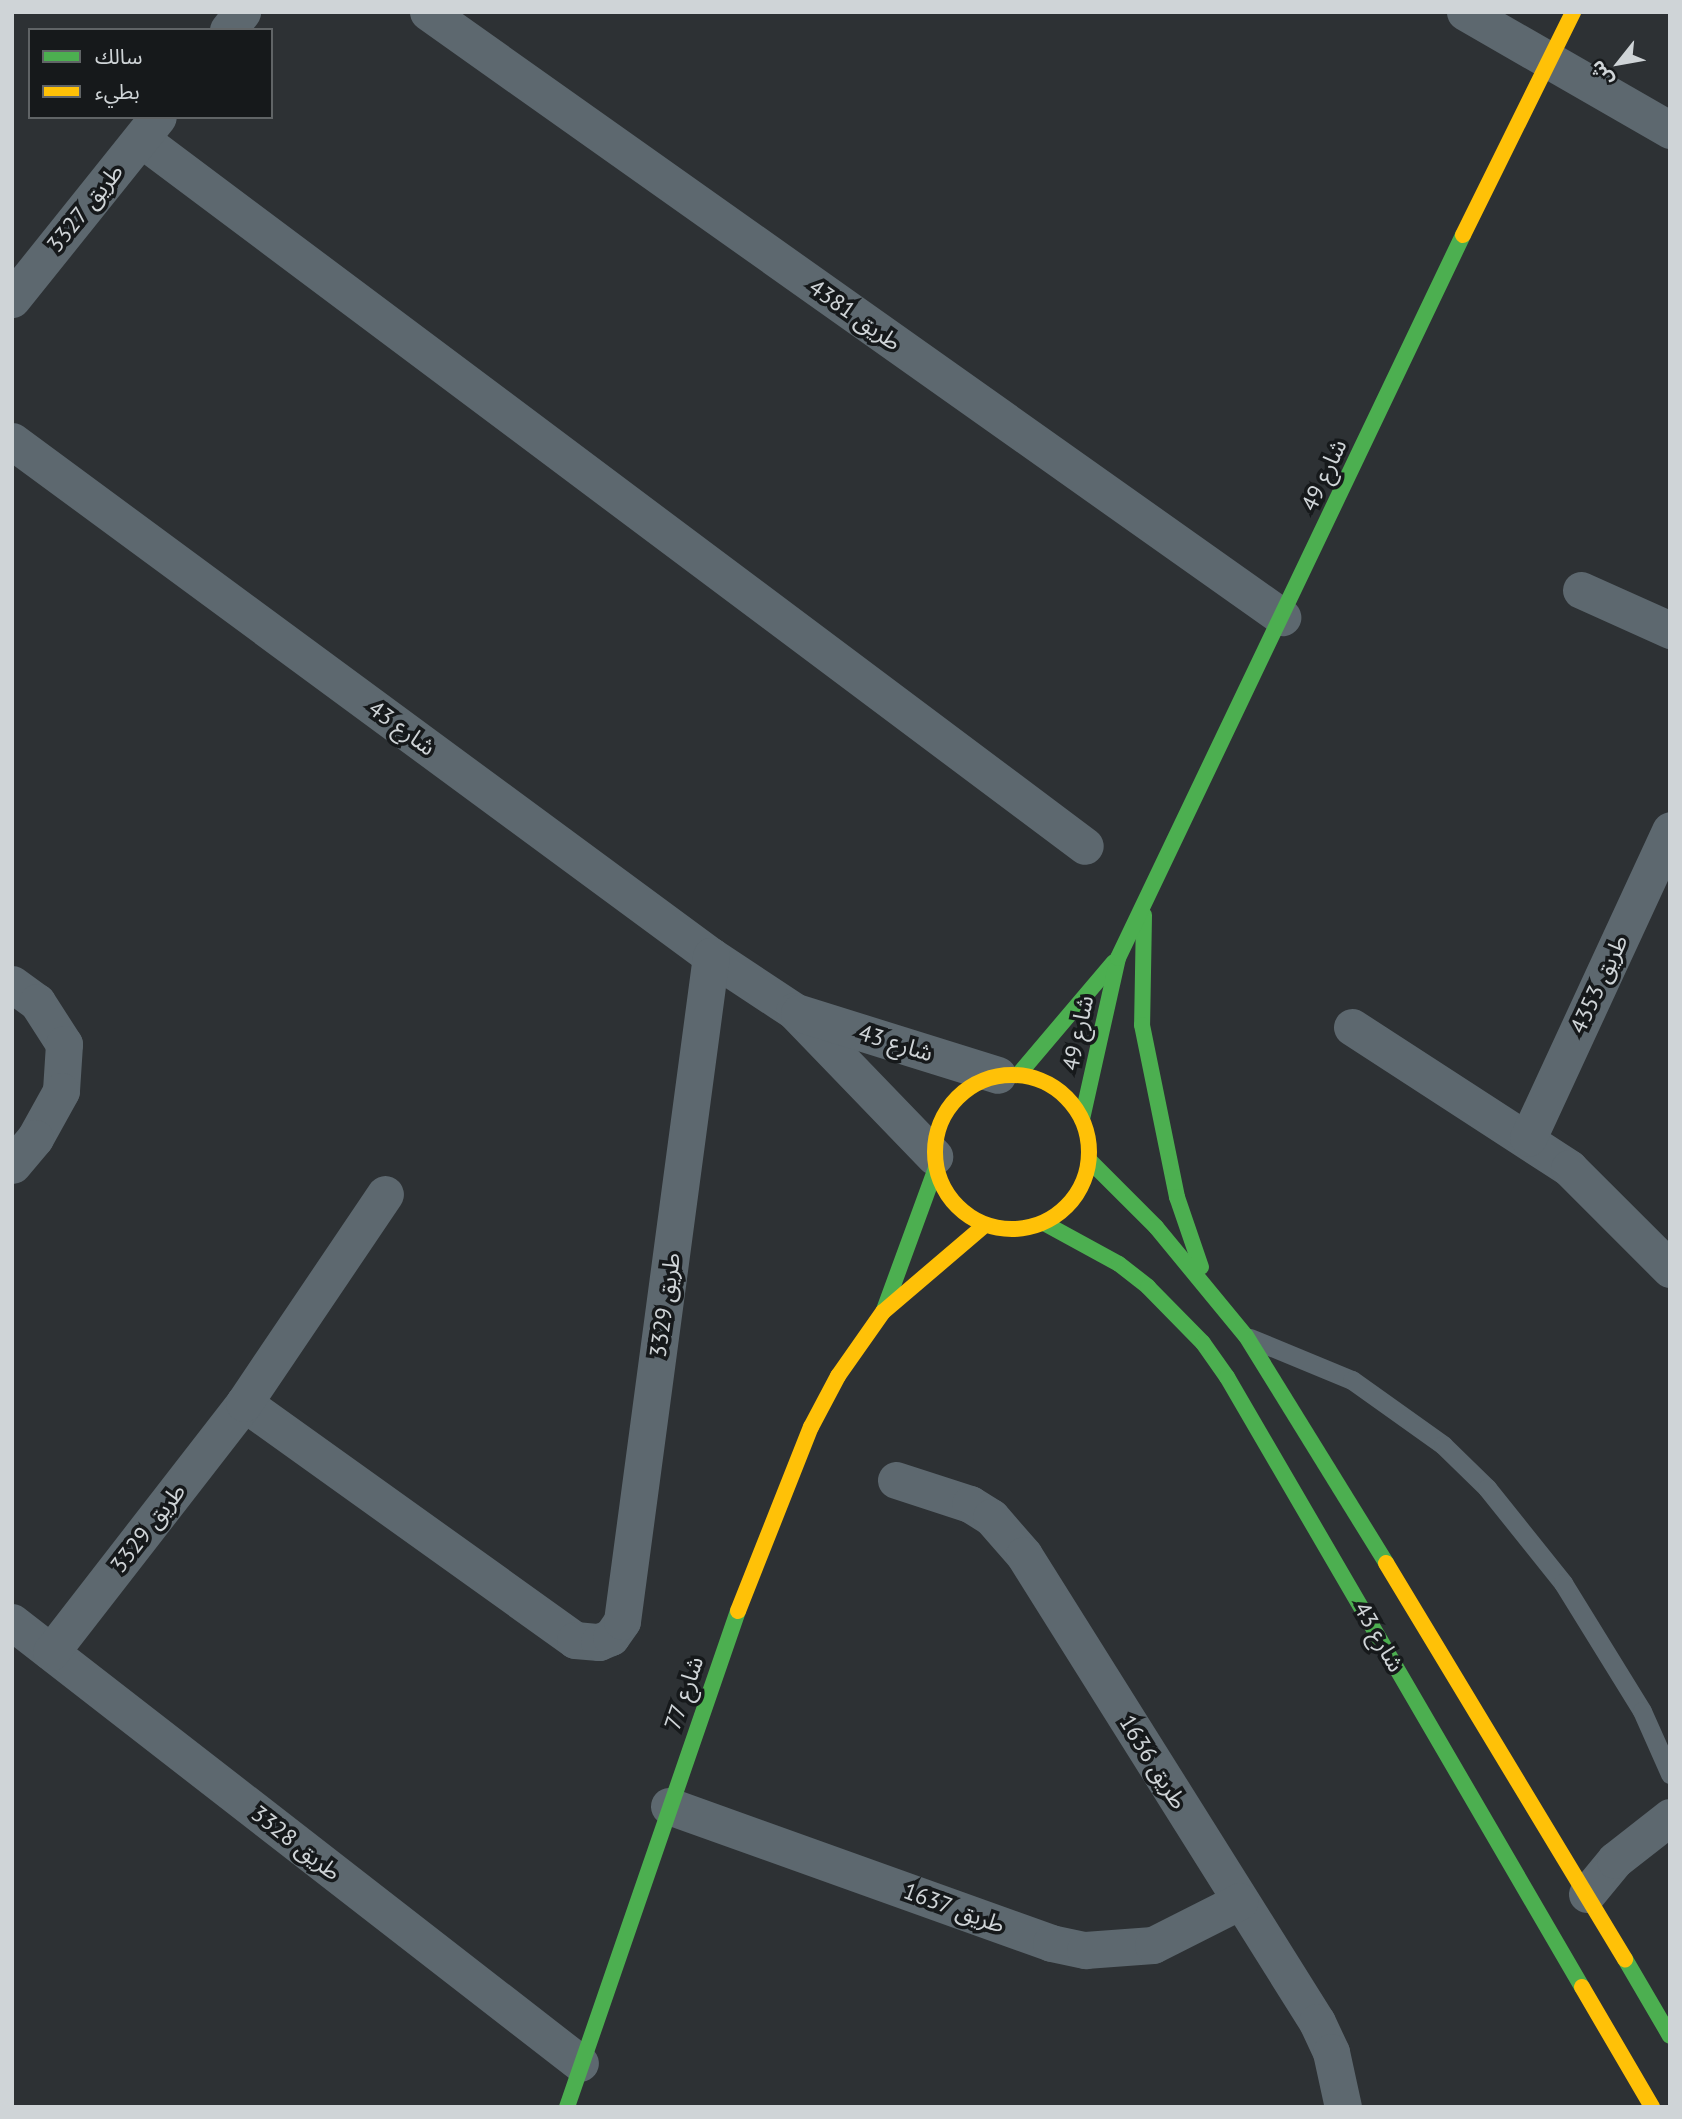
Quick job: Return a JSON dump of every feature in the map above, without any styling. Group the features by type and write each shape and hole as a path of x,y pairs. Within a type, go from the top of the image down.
{"street":[{"path":"230,28 242,12"},
{"name":"طريق 4381","path":"428,12 1282,617"},
{"path":"1465,12 1545,62 1670,130"},
{"name":"شارع 49","path":"1082,1119 1118,958 1545,62 1573,12"},
{"path":"150,128 1085,846"},
{"name":"طريق 3327","path":"12,299 150,128"},
{"name":"شارع 43","path":"12,441 711,956 794,1011 935,1162"},
{"path":"1581,590 1670,630"},
{"name":"طريق 4353","path":"1528,1138 1670,830"},
{"path":"1144,902 1142,1025 1177,1197 1208,1286"},
{"name":"طريق 3329","path":"244,1403 575,1640 599,1642 611,1637 622,1621 711,956"},
{"name":"شارع 49","path":"1008,1075 1118,958"},
{"path":"12,984 37,1002 64,1044 61,1091 35,1138 12,1165"},
{"name":"شارع 43","path":"794,1011 1008,1075"},
{"path":"1352,1027 1528,1138 1569,1168 1670,1269"},
{"path":"1008,1075 1056,1088 1082,1119 1089,1160 1082,1186 1066,1208 1044,1223 1024,1229 985,1225 951,1200 935,1162 936,1133 952,1104 977,1082 1008,1075"},
{"name":"شارع 43","path":"1089,1160 1208,1286 1247,1336 1587,1894 1670,2036"},
{"name":"شارع 77","path":"883,1312 935,1162"},
{"name":"طريق 3329","path":"51,1652 244,1403 385,1194"},
{"name":"شارع 43","path":"1044,1223 1119,1264 1148,1287 1203,1343 1227,1377 1652,2107"},
{"name":"شارع 77","path":"567,2107 726,1642 811,1427 838,1376 883,1312 985,1225"},
{"name":"طريق 1636","path":"896,1480 970,1504 1009,1534 1317,2022 1331,2052 1343,2107"},
{"name":"طريق 3328","path":"12,1622 580,2063"},
{"name":"طريق 1637","path":"669,1806 1051,1943 1085,1950 1153,1945 1240,1901"},
{"path":"1587,1894 1615,1860 1670,1817"}],"lane":[{"path":"1247,1336 1352,1380 1443,1445 1487,1488 1563,1583 1642,1711 1670,1774"}],"traffic: fast":[{"path":"1082,1119 1118,958 1463,235"},
{"path":"1144,915 1142,1025 1177,1197 1201,1267"},
{"path":"1018,1075 1114,962"},
{"path":"1089,1160 1156,1227 1246,1336 1386,1563"},
{"path":"884,1310 936,1168"},
{"path":"1044,1223 1119,1264 1148,1287 1203,1343 1227,1377 1582,1987"},
{"path":"567,2107 738,1611"},
{"path":"1625,1959 1670,2036"}],"traffic: slow":[{"path":"1463,235 1573,12"},
{"path":"1012,1075 1042,1081 1067,1097 1083,1122 1089,1152 1083,1182 1067,1207 1042,1223 1012,1229 982,1223 957,1207 941,1182 935,1152 941,1122 957,1097 982,1081 1012,1075"},
{"path":"738,1611 811,1427 838,1376 883,1312 985,1225"},
{"path":"1386,1563 1625,1959"},
{"path":"1582,1987 1652,2107"}]}
